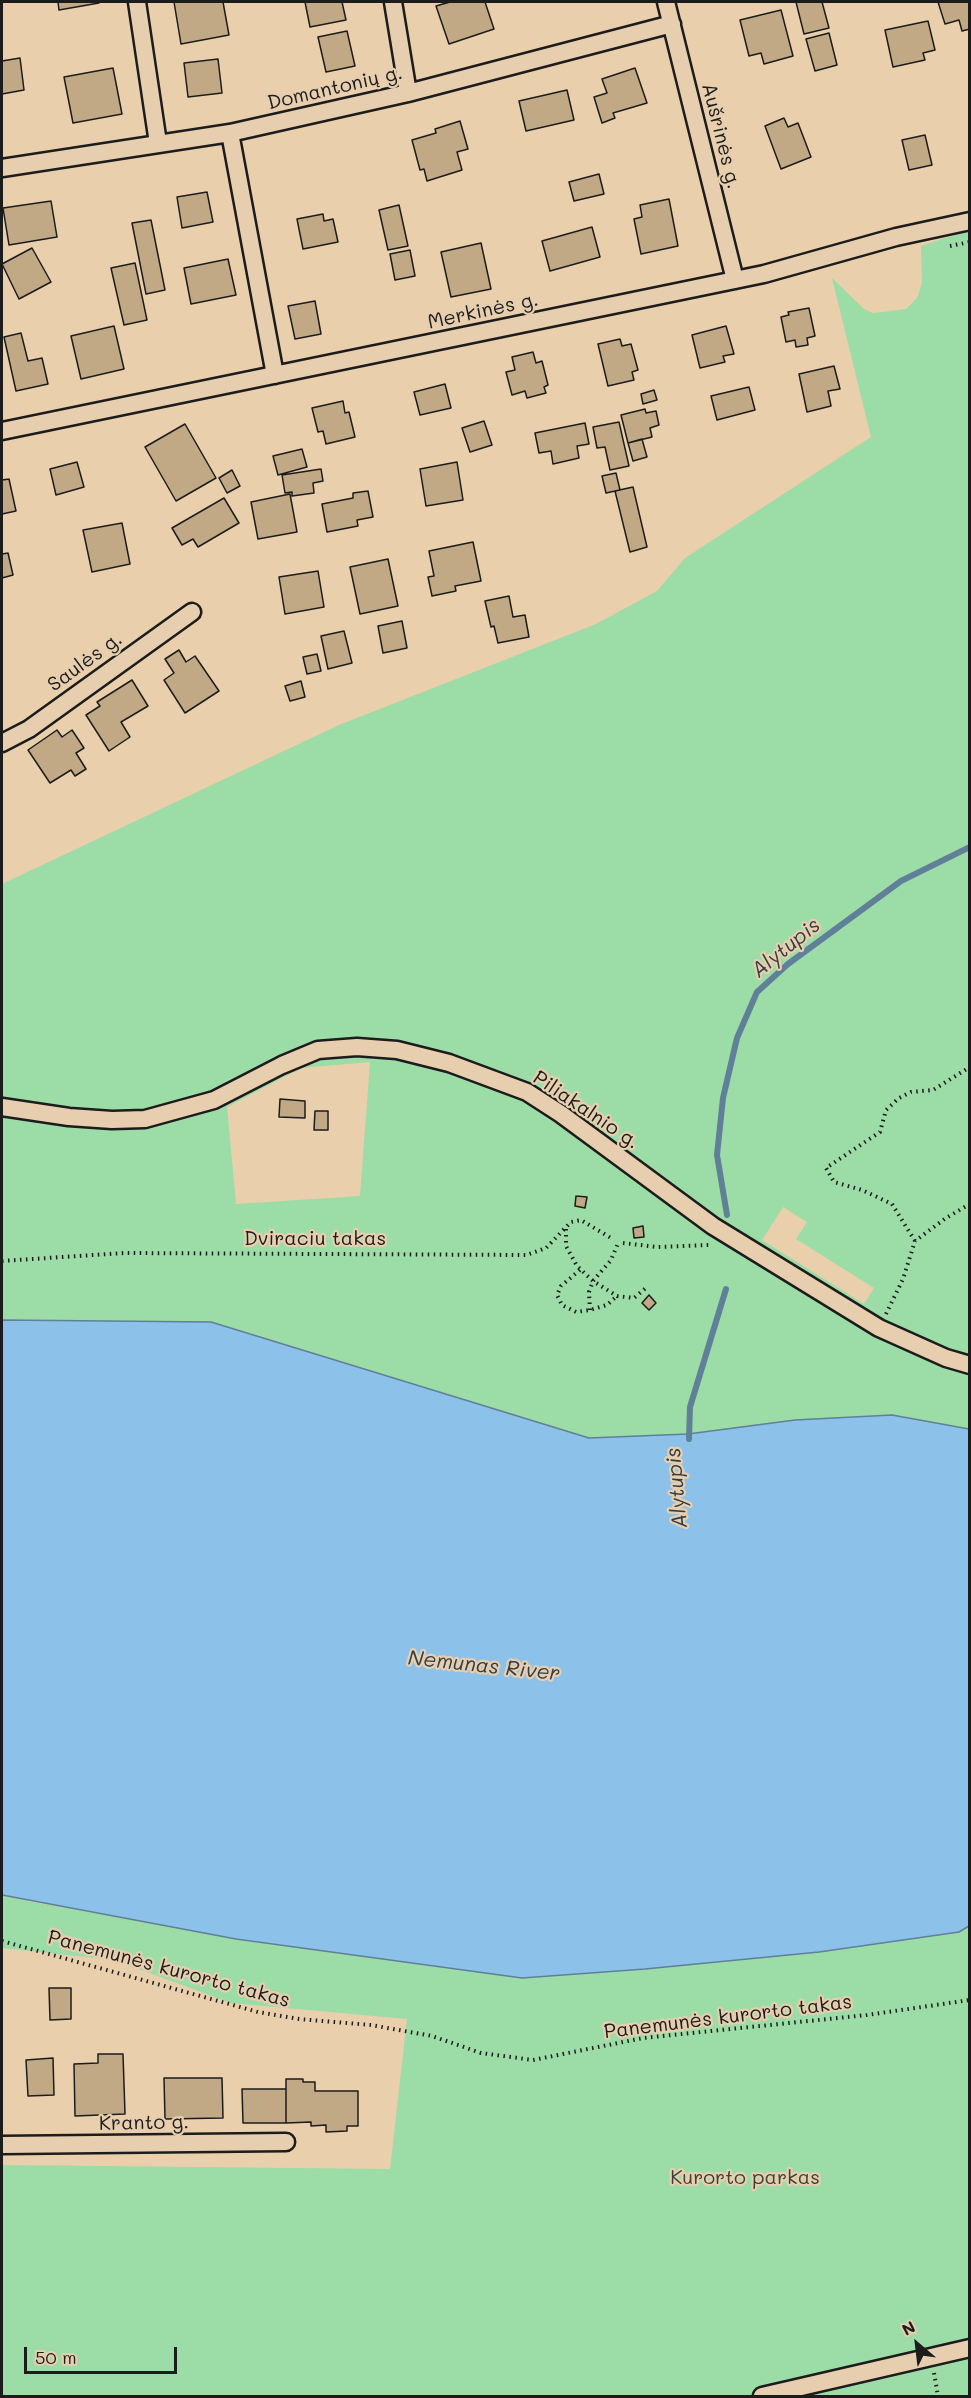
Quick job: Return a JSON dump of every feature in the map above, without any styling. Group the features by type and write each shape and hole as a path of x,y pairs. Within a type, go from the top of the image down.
{"street":[{"path":"137,2 158,143"},
{"path":"393,2 408,93"},
{"name":"Aušrinės g.","path":"666,2 735,280"},
{"name":"Domantonių g.","path":"2,168 230,133 408,93 672,24"},
{"path":"230,133 275,375"},
{"name":"Merkinės g.","path":"2,431 735,280 896,237 969,221"},
{"name":"Saulės g.","path":"2,743 28,729 192,612"},
{"name":"Piliakalnio g.","path":"2,1107 69,1117 112,1120 145,1119 214,1100 282,1065 318,1050 357,1047 397,1050 439,1060 527,1092 561,1114 713,1226 879,1328 946,1358 969,1365"},
{"name":"Kranto g.","path":"2,2145 286,2142"},
{"path":"762,2397 969,2348"}],"path":[{"path":"915,1241 892,1204 862,1190 834,1182 826,1168 880,1132 886,1110 899,1098 911,1092 933,1090 969,1067"},
{"path":"879,1328 903,1280 915,1241 969,1204"},
{"path":"611,1238 581,1220 571,1222 566,1228 566,1246 580,1270 593,1281 617,1296 634,1298 647,1287"},
{"name":"Dviraciu takas","path":"2,1261 124,1253 526,1255 546,1248 566,1228"},
{"path":"590,1310 589,1292 593,1281 612,1260 621,1242 657,1247 710,1245"},
{"path":"580,1270 561,1286 557,1295 562,1305 576,1312 590,1310 607,1305 617,1296"},
{"name":"Panemunės kurorto takas","path":"2,1941 258,2012 299,2019 371,2025 432,2036 481,2053 533,2060 643,2038 867,2015 969,2000"}],"green space":[{"path":"969,230 969,1429 892,1415 795,1420 689,1434 589,1438 211,1322 2,1320 2,884 339,725 596,624 657,591 685,558 871,437 832,278 864,309 873,313 906,309 917,298 922,283 921,246","holes":["370,1062 360,1196 236,1204 227,1107 301,1068","783,1207 807,1222 796,1239 874,1288 864,1304 762,1240"]},
{"name":"Kurorto parkas","path":"2,1895 37,1903 522,1978 819,1952 959,1932 969,1926 969,2396 2,2396 2,2165 390,2169 407,2019 231,2003 114,1960 2,1948"}],"water":[{"name":"Nemunas River","path":"2,1320 211,1322 589,1438 688,1434 795,1420 892,1415 969,1429 969,1926 959,1932 819,1952 522,1978 236,1939 2,1895"}],"building":[{"path":"58,2 99,2 99,3 59,10"},
{"path":"174,2 223,2 229,35 181,44"},
{"path":"305,2 342,2 346,20 310,27"},
{"path":"450,2 485,2 494,29 449,44 436,6"},
{"path":"796,2 822,2 829,28 804,34"},
{"path":"938,2 970,2 970,29 962,31 959,20 945,24"},
{"path":"781,10 793,56 764,64 761,53 749,56 740,20"},
{"path":"928,21 935,50 923,53 925,60 893,67 885,30"},
{"path":"347,31 355,66 326,72 318,37"},
{"path":"829,33 837,65 815,71 806,39"},
{"path":"20,58 24,90 2,94 2,61"},
{"path":"218,59 222,93 188,97 184,63"},
{"path":"113,68 122,114 73,123 64,77"},
{"path":"635,68 647,103 613,113 615,118 602,123 594,97 607,93 602,79"},
{"path":"567,90 574,120 526,131 519,101"},
{"path":"784,118 788,127 798,123 811,157 781,169 765,126"},
{"path":"460,121 468,149 457,152 462,170 427,181 424,169 420,170 412,140 436,133 435,129"},
{"path":"925,135 932,165 909,170 902,140"},
{"path":"599,174 604,194 574,201 569,182"},
{"path":"207,192 213,222 182,228 177,197"},
{"path":"669,199 678,246 641,254 634,219 642,217 640,205"},
{"path":"51,201 57,237 9,245 3,208"},
{"path":"399,205 408,246 388,250 379,210"},
{"path":"323,214 324,221 333,219 338,242 303,249 297,219"},
{"path":"151,220 165,290 146,294 132,223"},
{"path":"592,227 600,257 550,271 542,241"},
{"path":"481,243 491,289 451,297 441,252"},
{"path":"32,248 51,282 19,299 2,264"},
{"path":"410,250 415,276 395,280 390,254"},
{"path":"228,259 236,295 191,304 184,268"},
{"path":"135,263 147,320 124,325 111,268"},
{"path":"315,301 321,334 295,339 288,306"},
{"path":"809,308 815,336 807,338 808,345 796,347 795,340 786,342 781,317 789,315 788,312"},
{"path":"114,326 124,369 81,379 71,336"},
{"path":"726,326 734,354 723,356 725,362 700,368 692,335"},
{"path":"21,333 28,361 42,358 48,384 16,391 4,337"},
{"path":"620,339 622,346 631,344 638,370 632,372 634,380 608,386 598,344"},
{"path":"533,352 536,363 542,361 548,385 544,387 546,393 527,398 525,391 512,395 506,372 515,370 512,357"},
{"path":"834,366 840,389 828,391 831,406 807,412 799,374"},
{"path":"445,384 451,408 420,415 414,392"},
{"path":"749,387 755,410 717,420 711,396"},
{"path":"654,390 657,400 643,404 641,394"},
{"path":"343,401 345,413 349,412 355,437 326,444 323,431 318,432 312,408"},
{"path":"645,409 646,413 656,411 659,425 650,428 652,437 628,443 621,415"},
{"path":"484,421 492,445 470,452 462,428"},
{"path":"619,422 629,466 610,470 605,447 597,448 593,427"},
{"path":"585,423 589,444 577,446 579,458 553,464 551,451 539,453 535,433"},
{"path":"185,424 216,478 176,501 145,447"},
{"path":"642,439 647,457 633,461 628,443"},
{"path":"302,449 307,467 278,475 273,456"},
{"path":"77,462 84,487 56,495 50,469"},
{"path":"457,462 463,500 426,506 420,469"},
{"path":"321,469 323,481 313,483 314,493 292,496 292,492 285,493 282,475"},
{"path":"232,470 240,486 227,493 219,478"},
{"path":"616,473 620,490 606,493 602,476"},
{"path":"9,479 16,511 2,514 2,480"},
{"path":"633,487 647,547 630,552 615,491"},
{"path":"368,491 373,517 357,520 358,526 327,532 322,504 353,498 353,493"},
{"path":"290,494 297,532 258,539 251,502"},
{"path":"224,498 239,523 198,547 193,539 182,545 172,528"},
{"path":"122,523 130,564 92,572 83,530"},
{"path":"473,542 481,581 455,586 456,591 432,596 428,577 434,576 429,551"},
{"path":"8,553 13,575 2,578 2,554"},
{"path":"388,559 398,606 360,614 350,567"},
{"path":"318,571 324,607 285,614 279,577"},
{"path":"509,596 513,617 525,615 529,637 498,643 494,626 491,627 485,601"},
{"path":"402,621 407,648 383,653 378,626"},
{"path":"344,631 352,663 328,669 321,636"},
{"path":"179,650 186,662 195,656 219,691 185,713 164,680 174,673 165,659"},
{"path":"317,654 321,671 307,674 303,657"},
{"path":"132,680 148,706 121,722 130,737 109,751 86,715 100,706 97,702"},
{"path":"301,681 305,697 290,701 285,686"},
{"path":"57,730 62,737 72,730 84,748 76,753 86,769 75,776 71,770 50,783 28,750"},
{"path":"280,1099 305,1101 305,1118 279,1117"},
{"path":"315,1111 328,1111 328,1130 314,1130"},
{"path":"576,1196 587,1197 585,1208 575,1206"},
{"path":"643,1226 644,1237 634,1238 633,1228"},
{"path":"649,1295 656,1303 649,1310 642,1303"},
{"path":"49,1988 71,1988 71,2019 50,2020"},
{"path":"98,2054 123,2054 125,2114 75,2116 74,2064 98,2063"},
{"path":"53,2058 54,2095 28,2096 26,2060"},
{"path":"164,2078 222,2078 223,2118 165,2119"},
{"path":"286,2079 315,2082 315,2091 358,2091 358,2126 347,2126 347,2131 326,2132 326,2125 311,2126 311,2122 286,2123"},
{"path":"242,2089 286,2089 286,2123 243,2123"}],"waterway":[{"name":"Alytupis","path":"727,1215 717,1155 723,1098 737,1038 757,992 788,964 901,881 970,847"},
{"name":"Alytupis","path":"689,1439 690,1407 726,1289"}]}
